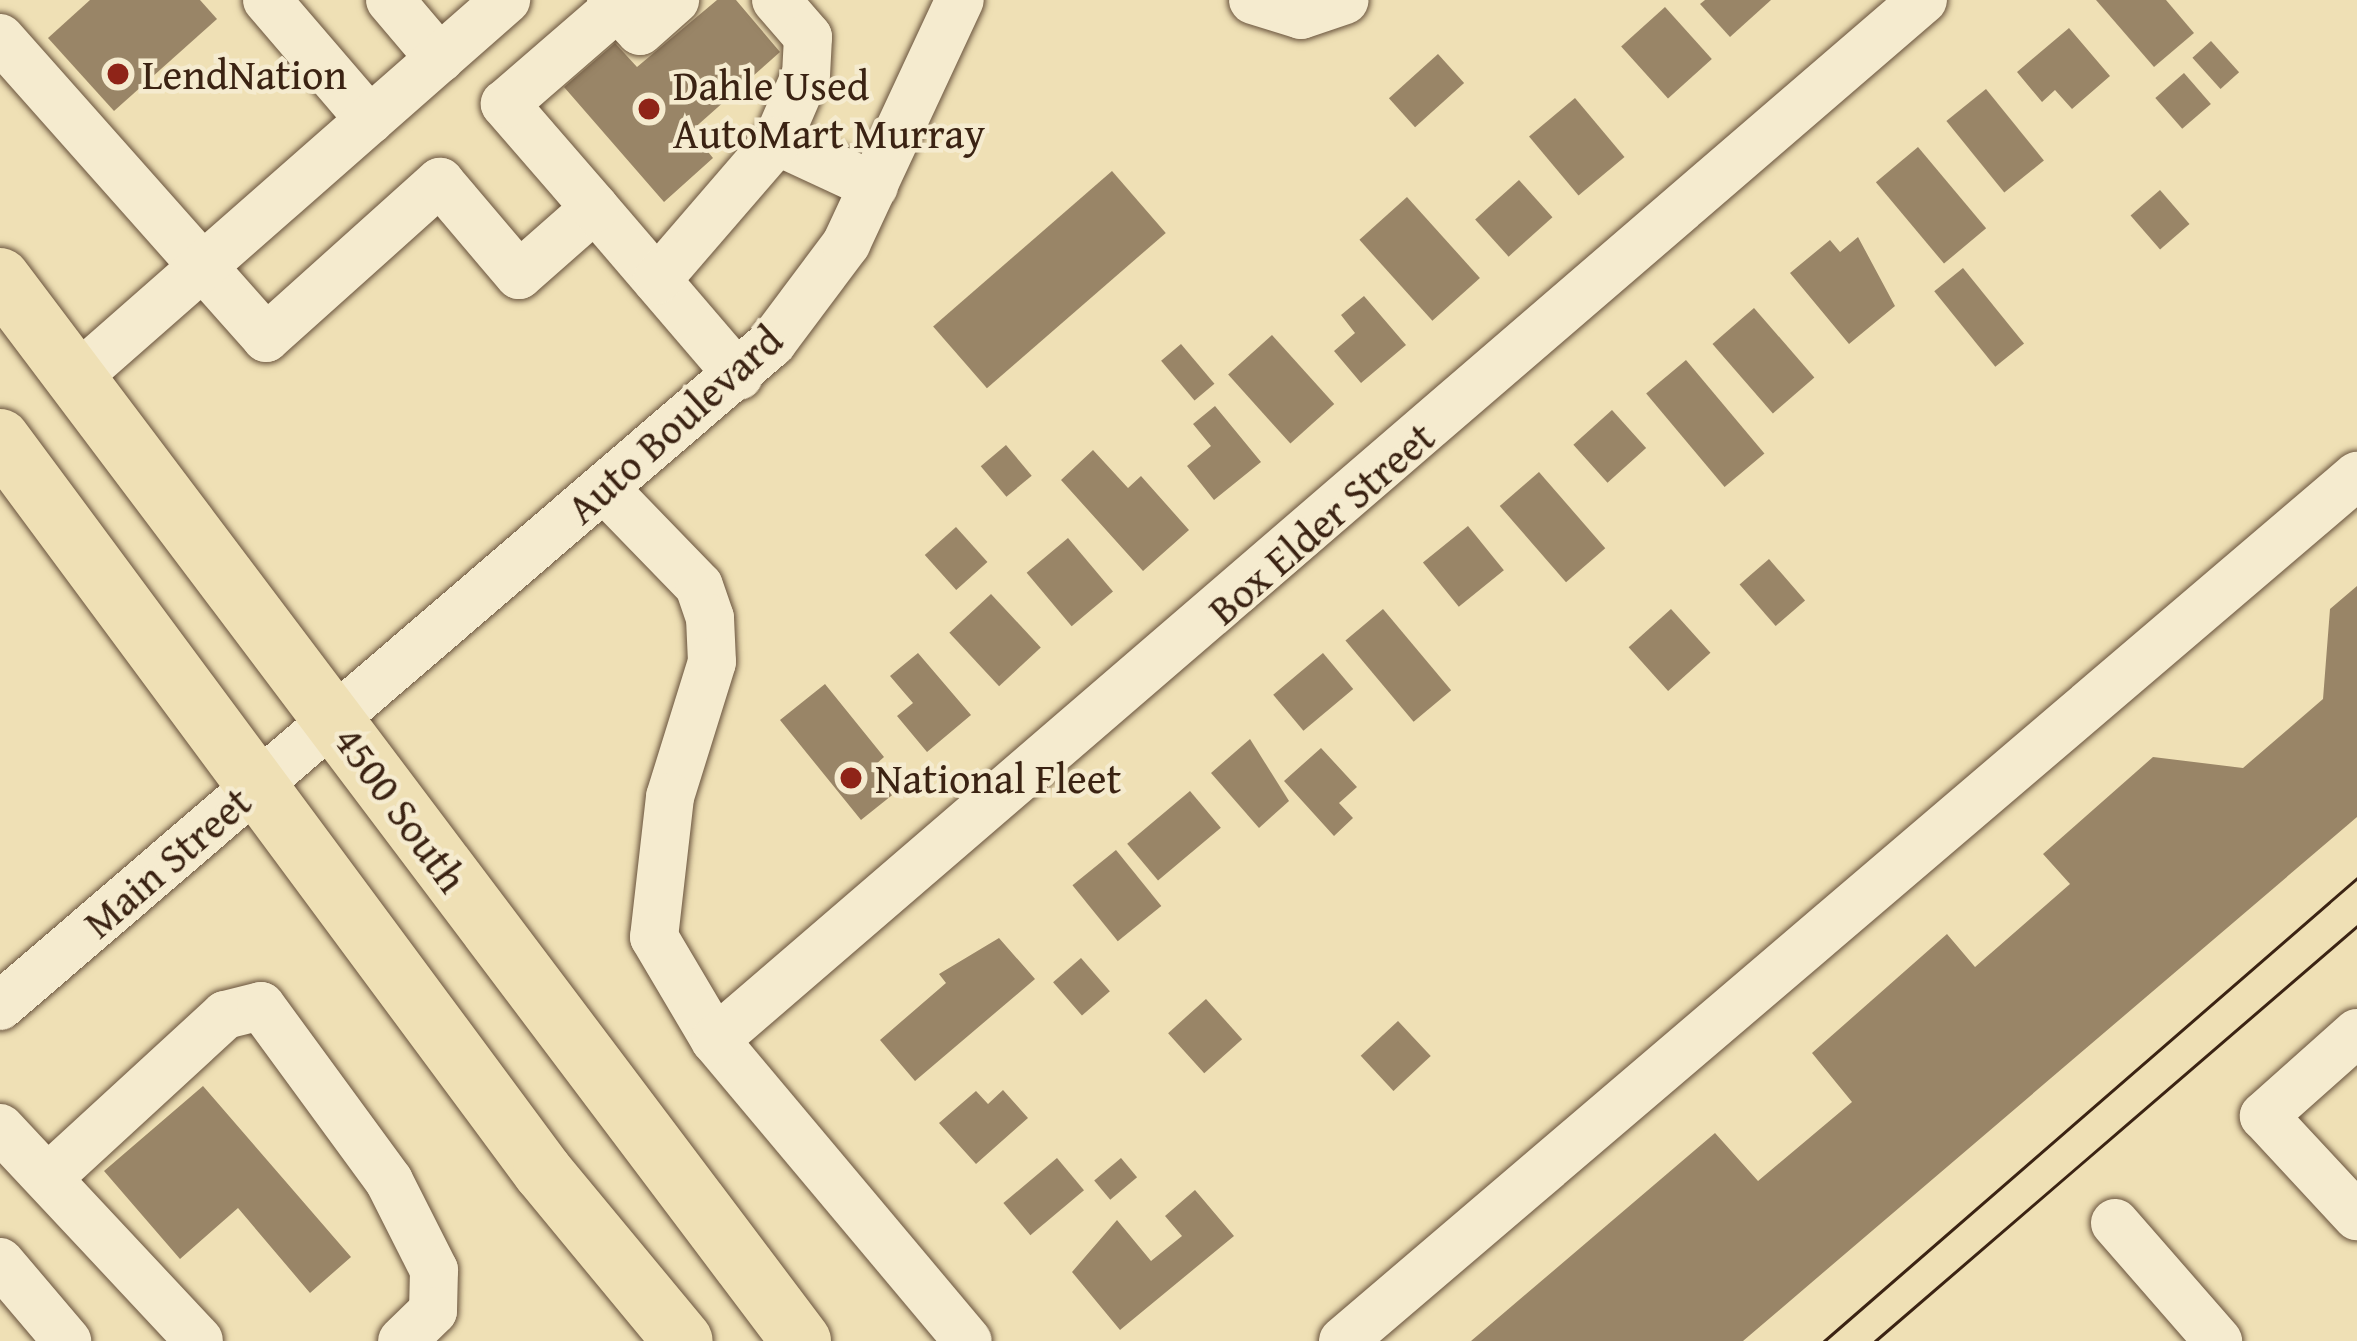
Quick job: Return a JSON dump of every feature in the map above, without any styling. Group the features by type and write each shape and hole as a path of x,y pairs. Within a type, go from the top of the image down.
{"main road":[{"name":"4500 South","path":"0,278 801,1341"},
{"path":"0,439 261,782 543,1172 683,1341"}],"street":[{"path":"267,0 370,120"},
{"path":"390,0 474,29 525,86"},
{"path":"675,0 640,31 614,3 506,104 739,376"},
{"path":"657,280 777,141 806,74 808,37 776,0"},
{"name":"Auto Boulevard","path":"335,718 739,376 820,284 874,186 960,0"},
{"path":"1253,0 1301,15 1345,0"},
{"name":"Box Elder Street","path":"715,1040 1922,0"},
{"path":"78,376 474,29"},
{"path":"0,38 266,338 440,182 519,275 595,208"},
{"path":"777,141 874,186"},
{"path":"1343,1341 2357,476"},
{"path":"604,488 685,569 710,618 712,662 670,797 655,937 715,1040 968,1341"},
{"name":"Main Street","path":"0,1006 335,718"},
{"path":"50,1176 225,1015 261,1006 389,1181 434,1270 433,1312 402,1341"},
{"path":"2357,1033 2264,1116 2357,1216"},
{"path":"0,1128 50,1176 199,1341"},
{"path":"2114,1223 2218,1341"},
{"path":"0,1262 67,1341"}],"building":[{"name":"LendNation","path":"90,0 200,0 217,19 114,111 48,38"},
{"name":"Dahle Used AutoMart Murray","path":"717,0 736,0 780,52 691,131 713,158 664,202 564,87 615,43 637,67"},
{"path":"1705,0 1771,0 1730,37 1700,4"},
{"path":"2096,0 2166,0 2194,33 2154,67"},
{"path":"1665,7 1712,59 1668,98 1621,46"},
{"path":"2069,28 2110,76 2072,109 2055,90 2042,102 2017,72"},
{"path":"2211,41 2239,72 2221,89 2192,58"},
{"path":"1438,54 1464,83 1415,127 1389,98"},
{"path":"2184,73 2211,104 2182,129 2155,98"},
{"path":"1986,89 2044,160 2004,193 1946,121"},
{"path":"1575,98 1624,157 1579,196 1529,137"},
{"path":"1918,147 1986,228 1944,264 1876,182"},
{"path":"1112,171 1166,233 987,388 933,326"},
{"path":"1519,180 1552,217 1509,257 1475,219"},
{"path":"2160,190 2190,224 2160,250 2131,216"},
{"path":"1407,197 1480,278 1432,321 1359,240"},
{"path":"1858,237 1895,306 1849,344 1790,273 1830,240 1840,252"},
{"path":"1963,268 2024,343 1995,367 1934,291"},
{"path":"1364,296 1406,345 1361,383 1334,351 1355,333 1341,315"},
{"path":"1754,308 1814,377 1773,414 1712,344"},
{"path":"1272,335 1334,404 1290,444 1228,374"},
{"path":"1181,344 1214,384 1195,401 1161,361"},
{"path":"1686,360 1764,453 1725,487 1646,393"},
{"path":"1215,406 1261,462 1214,500 1187,466 1211,446 1193,424"},
{"path":"1612,410 1646,448 1607,483 1573,445"},
{"path":"1006,445 1032,476 1006,497 981,466"},
{"path":"1093,450 1128,488 1141,476 1189,530 1143,571 1061,480"},
{"path":"1539,472 1605,548 1566,582 1500,506"},
{"path":"1468,526 1504,570 1459,607 1423,563"},
{"path":"956,527 987,562 956,590 925,555"},
{"path":"1068,538 1113,592 1072,626 1027,573"},
{"path":"1769,559 1805,601 1776,626 1740,585"},
{"path":"2357,586 2357,817 1743,1341 1471,1341 1715,1133 1758,1181 1852,1102 1812,1053 1947,934 1975,967 2070,884 2043,854 2153,757 2243,768 2323,699 2330,609"},
{"path":"991,594 1041,647 999,686 949,633"},
{"path":"1383,609 1451,690 1414,722 1345,640"},
{"path":"1671,609 1710,653 1668,691 1629,647"},
{"path":"918,653 971,715 927,752 897,716 913,703 890,676"},
{"path":"1323,653 1353,689 1303,731 1273,695"},
{"path":"825,684 884,757 875,765 896,792 861,820 780,720"},
{"path":"1250,739 1289,801 1259,828 1211,773"},
{"path":"1321,748 1357,787 1339,803 1353,818 1334,836 1284,781"},
{"path":"1190,791 1221,828 1158,880 1127,844"},
{"path":"1116,850 1161,906 1118,941 1072,885"},
{"path":"999,938 1035,979 915,1081 880,1040 946,983 939,974"},
{"path":"1081,958 1110,991 1082,1015 1053,982"},
{"path":"1206,999 1242,1039 1204,1073 1168,1033"},
{"path":"1398,1021 1431,1056 1393,1091 1361,1056"},
{"path":"203,1086 351,1257 310,1293 238,1208 180,1259 104,1171"},
{"path":"1003,1090 1028,1118 976,1164 939,1123 976,1091 988,1104"},
{"path":"1057,1158 1084,1190 1030,1235 1003,1203"},
{"path":"1121,1158 1137,1177 1110,1200 1094,1180"},
{"path":"1195,1190 1234,1236 1120,1330 1072,1272 1117,1220 1151,1261 1182,1236 1165,1216"}],"tram line":[{"path":"1824,1341 2357,878"},
{"path":"1875,1341 2357,926"}],"place":[{"name":"LendNation","path":"118,74"},
{"name":"Dahle Used AutoMart Murray","path":"649,109"},
{"name":"National Fleet","path":"851,778"}]}
